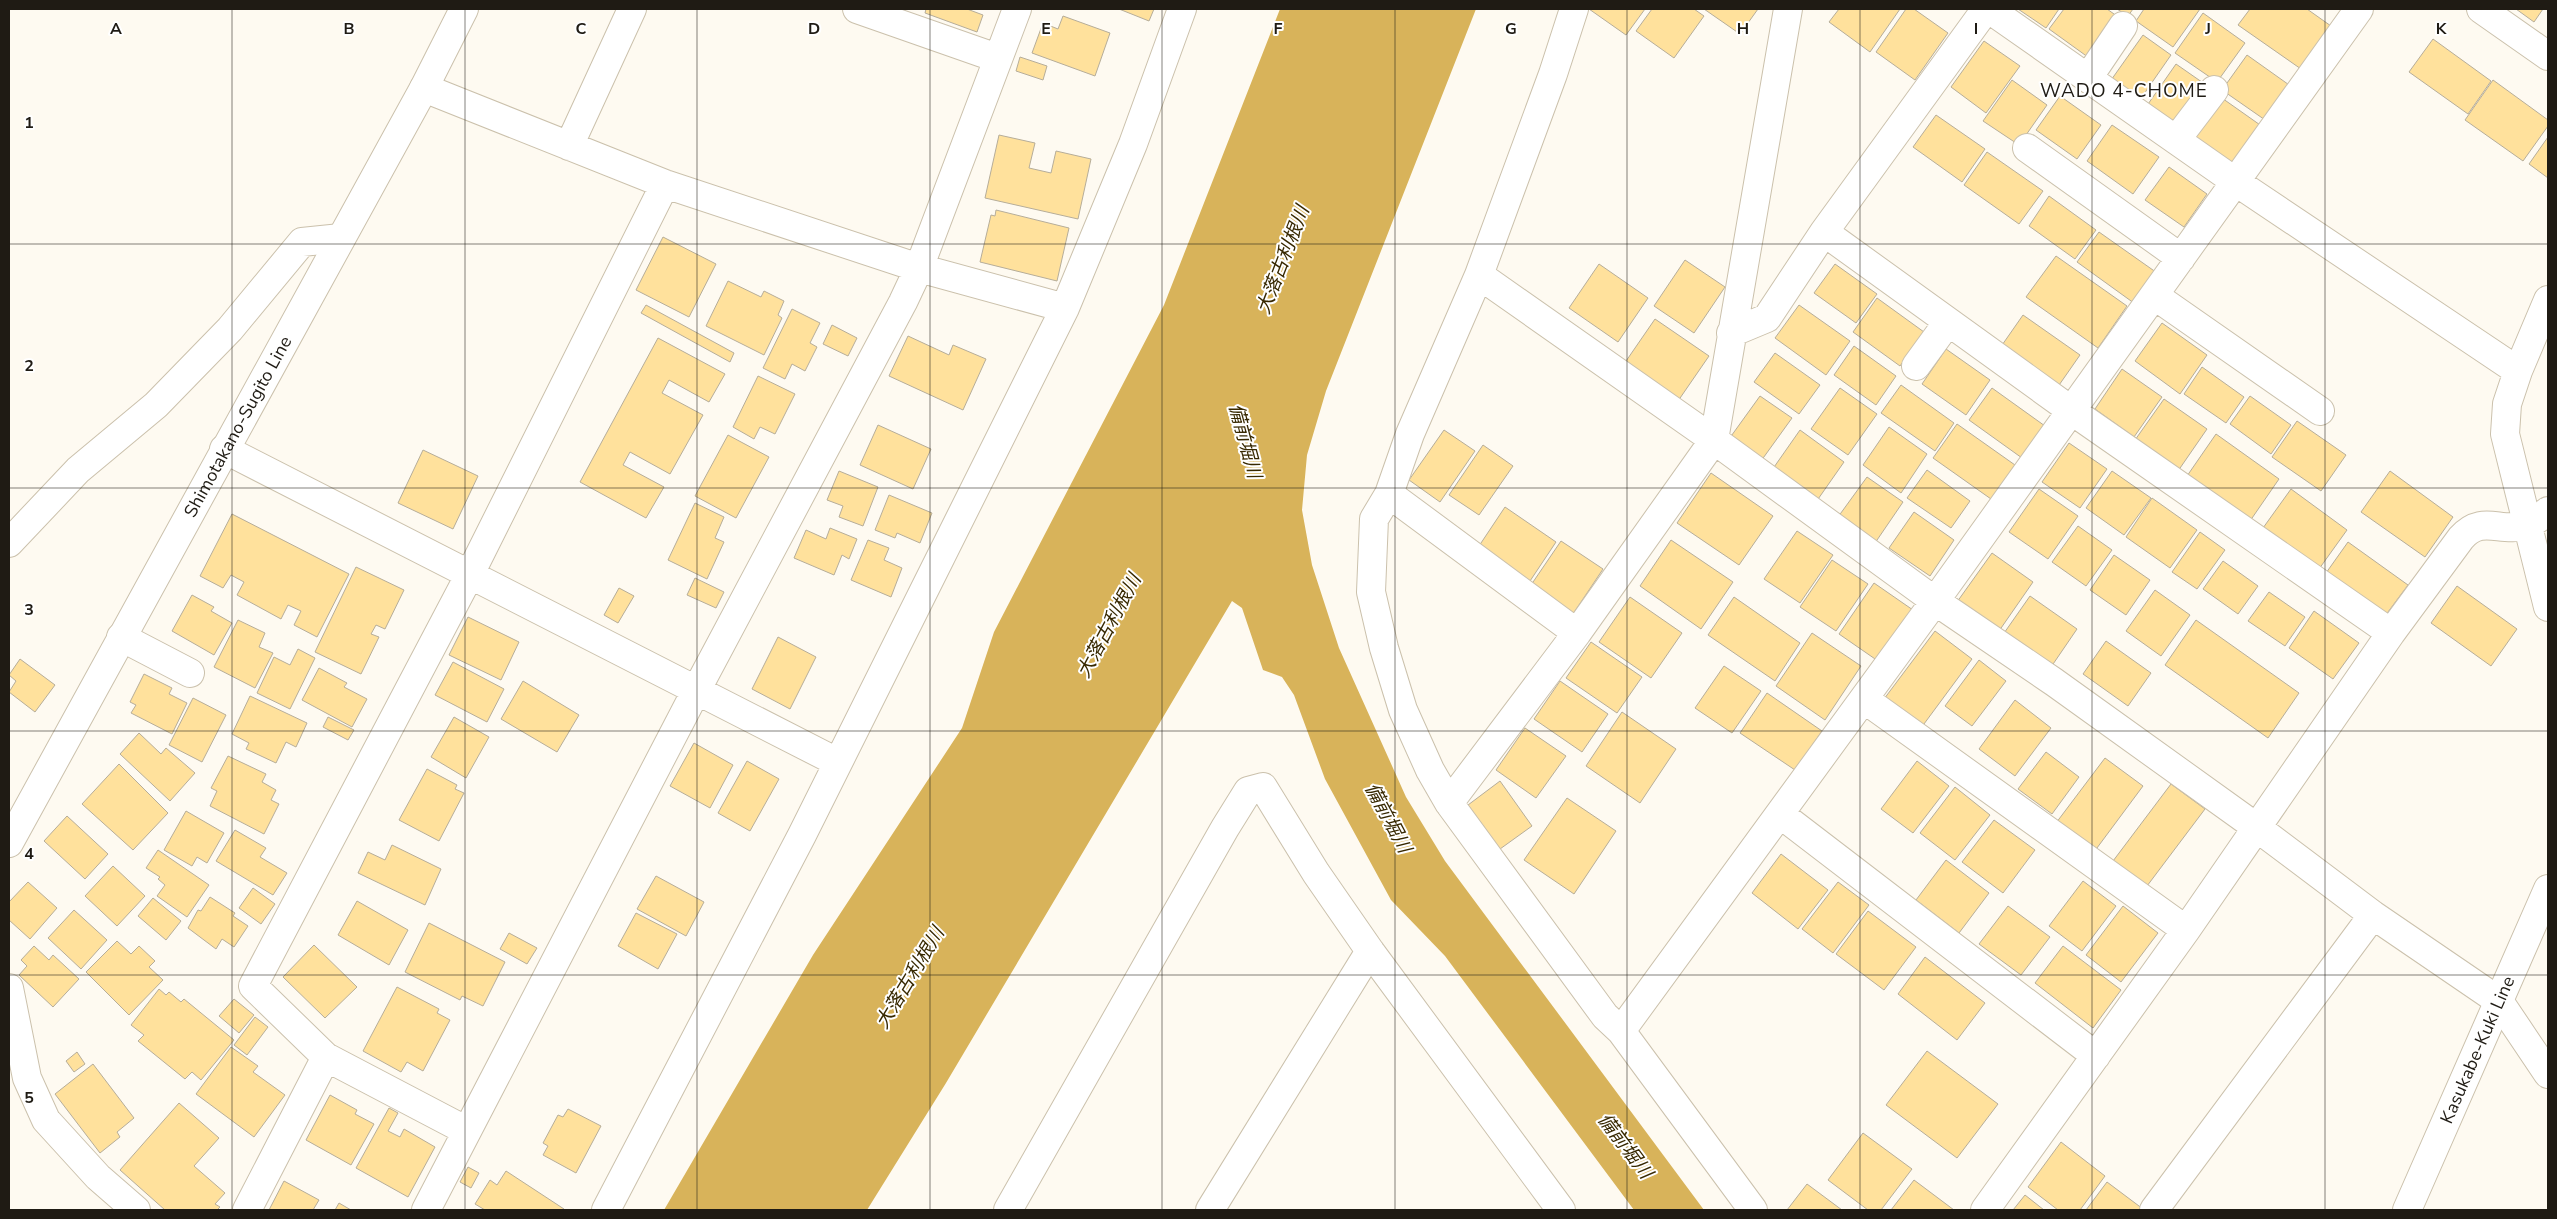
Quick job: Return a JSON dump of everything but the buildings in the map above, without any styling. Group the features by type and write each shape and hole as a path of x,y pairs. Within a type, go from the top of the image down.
{"street":[{"name":"Shimotakano-Sugito Line","path":"9,843 424,88 464,9"},
{"path":"569,146 632,9"},
{"path":"857,9 997,58"},
{"path":"426,1210 697,690 903,302 919,268 1016,9"},
{"path":"606,1210 650,1129 837,762 1065,308 1133,144 1182,9"},
{"path":"1574,9 1554,74 1479,275 1410,434 1389,494 1374,520 1372,592 1384,648 1403,710 1430,770 1449,803 1605,1016 1621,1031 1753,1210"},
{"path":"1449,803 1577,633 1714,440 1788,9"},
{"path":"1731,333 1767,318 1824,232 1988,9 2236,182 2518,370"},
{"path":"1621,1031 1935,601 2359,9"},
{"path":"2480,9 2548,56"},
{"path":"2088,78 2123,26"},
{"path":"424,88 665,184 919,268 1065,308"},
{"path":"2176,140 2214,90"},
{"path":"2027,148 2181,258"},
{"path":"467,1131 326,1057 253,986 470,574 665,184"},
{"path":"1824,232 2072,411 2392,633"},
{"path":"9,543 78,470 156,405 230,329 302,242 341,238"},
{"path":"1479,275 1714,440 1935,601 2054,682 2256,827 2373,915 2499,1001 2548,1074"},
{"path":"2154,296 2320,411"},
{"path":"2548,300 2518,370 2506,410 2505,434 2538,518 2548,607"},
{"path":"1916,366 1948,322"},
{"path":"224,449 837,762"},
{"path":"1389,494 1577,633"},
{"path":"1985,1210 2186,930 2392,633 2468,530 2477,525 2510,527 2538,518"},
{"path":"121,638 190,673"},
{"path":"1864,698 2186,930"},
{"path":"1008,1210 1248,791 1263,787 1316,873 1370,951 1561,1210"},
{"path":"1780,814 2096,1056"},
{"name":"Kasukabe-Kuki Line","path":"2407,1210 2548,889"},
{"path":"2154,1210 2373,915"},
{"path":"1210,1210 1370,951"},
{"path":"9,988 27,1078 46,1120 98,1177 136,1210"},
{"path":"247,1210 326,1057"}],"water":[{"path":"1280,9 1476,9 1326,391 1307,455 1302,510 1312,565 1339,648 1406,797 1445,861 1704,1210 1634,1210 1445,956 1391,900 1325,779 1294,695 1282,677 1263,670 1242,608 1232,601 946,1083 867,1210 664,1210 813,955 962,728 994,632 1164,305"}],"district":[{"name":"WADO 4-CHOME","path":"2124,91"}],"water label":[{"name":"大落古利根川","path":"1283,260"},
{"name":"備前堀川","path":"1245,441"},
{"name":"大落古利根川","path":"1109,626"},
{"name":"備前堀川","path":"1388,818"},
{"name":"大落古利根川","path":"910,978"},
{"name":"備前堀川","path":"1625,1146"}]}
